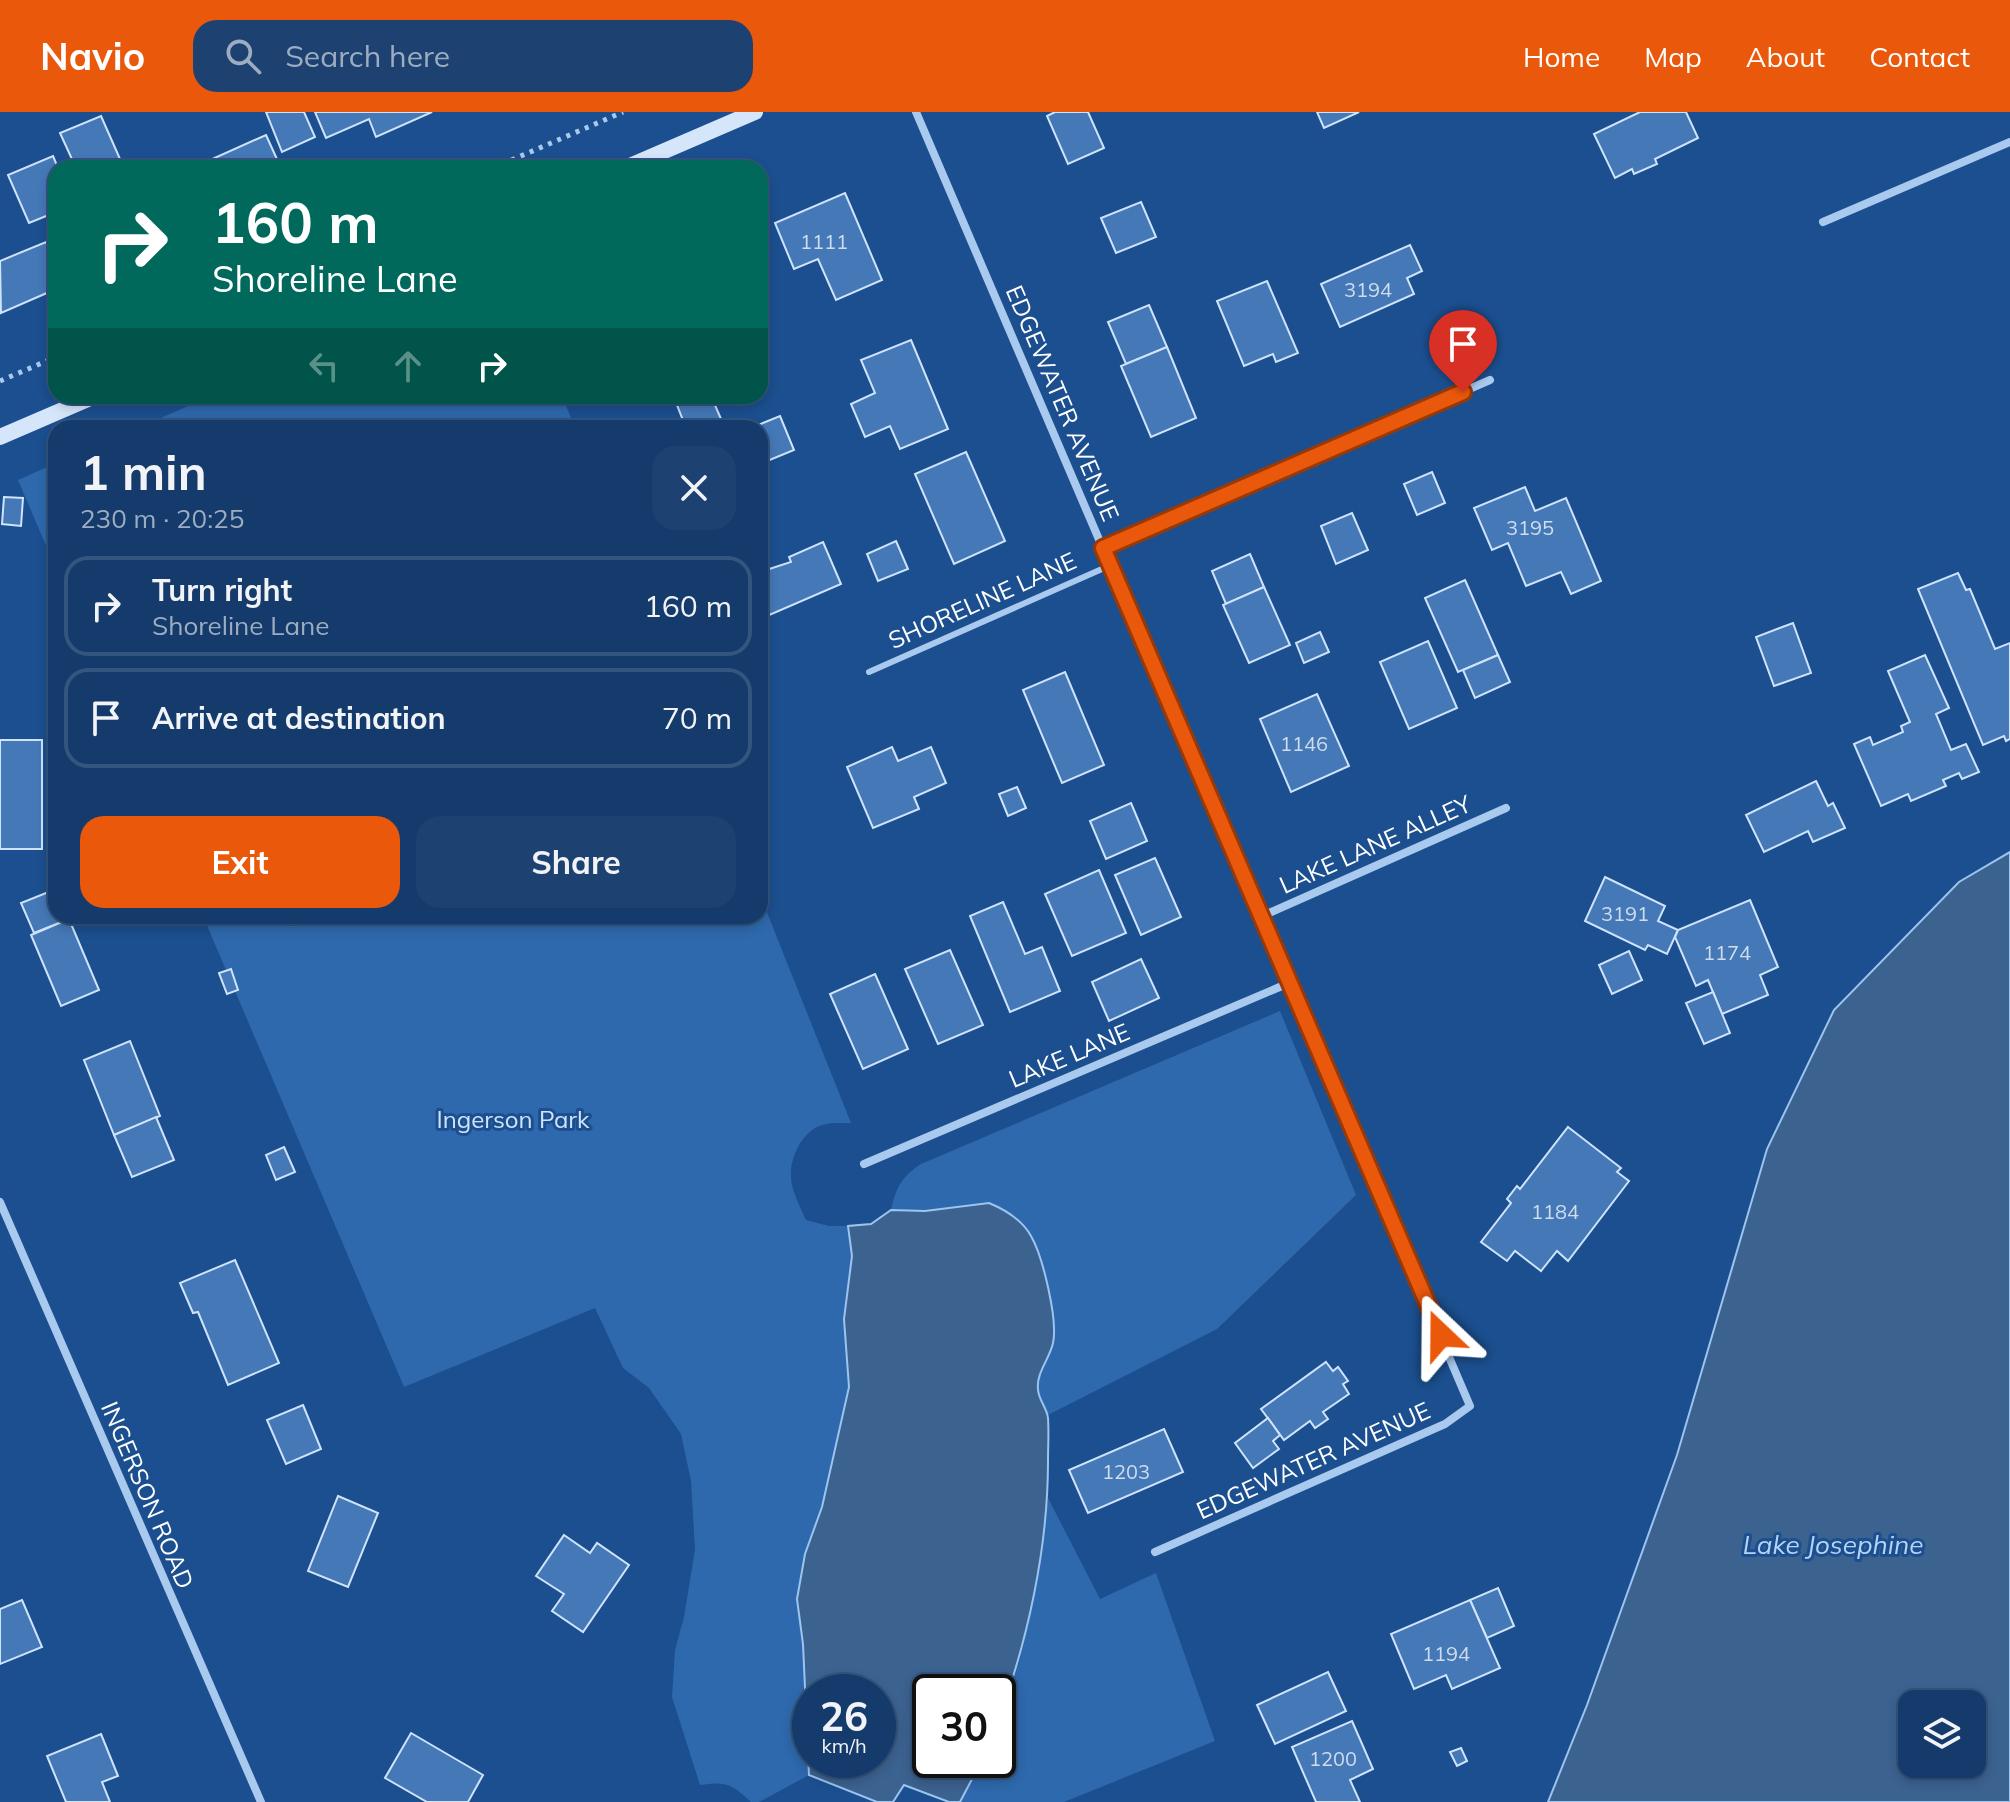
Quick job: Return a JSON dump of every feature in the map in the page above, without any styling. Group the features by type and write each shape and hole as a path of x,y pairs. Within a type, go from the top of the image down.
{"main road":[{"path":"643,160 748,113"},
{"path":"0,437 76,404"}],"street":[{"name":"EDGEWATER AVENUE","path":"916,112 1470,1406 1445,1424 1155,1552"},
{"path":"1823,222 2010,142"},
{"name":"SHORELINE LANE","path":"1103,548 1490,380"},
{"name":"LAKE LANE ALLEY","path":"1260,917 1506,808"},
{"name":"LAKE LANE","path":"864,1164 1289,983"},
{"name":"INGERSON ROAD","path":"0,1202 261,1802"}],"lane":[{"name":"SHORELINE LANE","path":"869,672 1111,565"}],"path":[{"path":"512,160 623,112"},
{"path":"0,381 48,360"}],"green space":[{"path":"193,404 565,404 572,420 156,420"},
{"path":"48,467 48,550 18,480"},
{"name":"Ingerson Park","path":"768,915 851,1123 823,1125 806,1136 793,1159 792,1185 806,1220 829,1226 848,1226 852,1256 844,1319 849,1387 822,1507 805,1554 797,1599 804,1674 792,1674 792,1778 803,1778 759,1802 751,1802 728,1785 700,1785 672,1697 675,1650 695,1550 691,1481 681,1434 649,1388 623,1368 595,1308 404,1387 206,924 768,924"},
{"path":"1280,1011 1356,1195 1217,1329 1048,1415 1038,1390 1040,1375 1053,1343 1054,1320 1049,1291 1031,1237 989,1203 925,1211 891,1210 900,1184 921,1164"},
{"path":"1048,1498 1100,1599 1156,1573 1215,1741 1064,1802 960,1802 973,1778 1016,1778 1015,1674 1037,1581"}],"water":[{"name":"Lake Josephine","path":"2010,852 2010,1802 1548,1802 1587,1705 1677,1455 1767,1149 1834,1010 1959,882"},
{"path":"989,1203 1007,1212 1027,1230 1036,1246 1053,1320 1053,1343 1038,1383 1038,1393 1048,1423 1044,1528 1034,1594 1013,1674 912,1674 912,1778 973,1778 960,1802 949,1802 904,1785 893,1802 877,1802 817,1778 896,1778 896,1674 804,1674 797,1599 805,1554 822,1507 849,1387 844,1319 852,1256 848,1226 871,1224 891,1210 925,1211"}],"building":[{"path":"266,112 304,112 315,137 282,152"},
{"path":"315,112 432,112 376,137 369,119 326,138"},
{"path":"1055,112 1088,112 1104,148 1068,164 1047,116"},
{"path":"1317,112 1359,112 1324,128"},
{"path":"1640,112 1686,112 1698,138 1655,159 1657,164 1634,174 1632,169 1615,178 1594,134"},
{"path":"101,116 120,160 72,160 60,133"},
{"path":"266,135 277,160 210,160"},
{"path":"53,156 55,160 48,160 48,215 29,223 8,175"},
{"path":"845,193 882,280 836,300 818,259 794,269 775,223"},
{"path":"1141,202 1156,237 1116,253 1101,218"},
{"path":"46,242 48,292 1,313 0,261"},
{"path":"1410,245 1422,271 1407,278 1414,294 1340,327 1321,284"},
{"path":"1267,281 1298,353 1276,362 1273,354 1244,366 1217,301"},
{"path":"1149,305 1167,347 1126,364 1108,322"},
{"path":"911,340 948,429 900,449 890,426 865,437 851,404 875,393 861,360"},
{"path":"1167,347 1196,418 1151,437 1121,366"},
{"path":"714,404 722,420 683,420 677,405"},
{"path":"780,416 794,450 768,461 768,421"},
{"path":"966,452 1005,541 954,564 915,474"},
{"path":"1432,472 1445,503 1417,515 1404,484"},
{"path":"1525,487 1535,511 1566,498 1601,581 1571,594 1561,572 1526,586 1508,543 1492,550 1474,508"},
{"path":"4,497 23,498 21,526 2,524"},
{"path":"1352,513 1368,550 1336,564 1321,526"},
{"path":"896,541 908,569 878,581 867,554"},
{"path":"823,542 841,584 768,616 768,569 791,562 789,557"},
{"path":"1250,554 1264,587 1226,604 1212,571"},
{"path":"1958,573 1966,590 1970,589 1995,649 2010,643 2010,739 2006,741 2004,736 1983,745 1918,589"},
{"path":"1465,580 1498,655 1458,672 1425,598"},
{"path":"1264,587 1290,645 1249,663 1223,605"},
{"path":"1793,623 1811,673 1774,686 1756,637"},
{"path":"1320,632 1329,652 1304,663 1296,643"},
{"path":"1428,641 1457,708 1409,729 1380,662"},
{"path":"1498,655 1510,682 1475,698 1463,670"},
{"path":"1925,655 1949,708 1936,714 1951,750 1966,744 1979,772 1962,779 1959,773 1943,780 1946,786 1911,801 1908,794 1881,806 1854,744 1870,737 1873,745 1903,732 1901,726 1910,722 1888,671"},
{"path":"1065,672 1104,765 1062,783 1023,690"},
{"path":"1317,694 1349,766 1291,792 1260,719"},
{"path":"0,740 42,740 42,849 0,849"},
{"path":"892,747 898,761 931,747 946,783 914,797 919,809 873,828 847,767"},
{"path":"1816,781 1828,806 1833,803 1845,828 1813,842 1808,831 1764,852 1746,815"},
{"path":"1017,787 1026,808 1008,816 999,794"},
{"path":"1131,803 1147,841 1106,859 1090,821"},
{"path":"1155,858 1181,917 1141,935 1115,875"},
{"path":"1099,870 1126,933 1072,956 1045,894"},
{"path":"1605,877 1665,906 1658,921 1678,930 1667,954 1648,945 1645,950 1585,921"},
{"path":"48,892 48,924 56,924 34,933 21,903"},
{"path":"1750,900 1778,967 1760,975 1768,995 1722,1014 1708,980 1696,986 1675,937 1678,930"},
{"path":"1003,902 1025,954 1042,947 1060,991 1010,1012 970,916"},
{"path":"57,924 71,924 99,990 61,1006 31,935"},
{"path":"950,950 983,1025 938,1044 905,969"},
{"path":"1629,951 1642,980 1612,994 1599,965"},
{"path":"1141,959 1159,998 1109,1021 1092,982"},
{"path":"231,969 238,990 227,994 219,973"},
{"path":"875,974 908,1049 863,1069 830,994"},
{"path":"1713,992 1730,1033 1704,1044 1686,1003"},
{"path":"130,1041 160,1116 114,1135 84,1060"},
{"path":"156,1117 174,1160 132,1177 114,1135"},
{"path":"1568,1127 1621,1168 1617,1172 1629,1181 1568,1261 1557,1251 1541,1271 1515,1251 1507,1261 1481,1242 1511,1203 1507,1199 1517,1186 1520,1189"},
{"path":"284,1147 295,1172 276,1180 266,1155"},
{"path":"235,1260 279,1363 228,1385 198,1312 193,1313 180,1283"},
{"path":"1326,1362 1333,1371 1338,1367 1348,1381 1343,1384 1349,1394 1323,1412 1328,1419 1315,1428 1310,1421 1284,1440 1261,1409"},
{"path":"303,1405 321,1449 286,1464 267,1420"},
{"path":"1268,1418 1280,1435 1273,1441 1279,1449 1253,1468 1235,1443"},
{"path":"1164,1429 1183,1472 1088,1513 1069,1470"},
{"path":"338,1496 378,1513 348,1587 308,1571"},
{"path":"564,1535 590,1553 597,1543 629,1565 583,1632 552,1611 564,1594 536,1576"},
{"path":"1498,1588 1514,1626 1487,1638 1470,1600"},
{"path":"22,1600 42,1647 0,1664 0,1609"},
{"path":"1470,1600 1500,1668 1452,1689 1446,1675 1414,1689 1391,1634"},
{"path":"1328,1672 1346,1711 1275,1744 1257,1705"},
{"path":"1352,1721 1373,1769 1350,1780 1360,1802 1316,1802 1292,1747"},
{"path":"411,1733 483,1775 468,1802 427,1802 385,1778"},
{"path":"101,1734 118,1776 102,1782 110,1802 66,1802 47,1756"},
{"path":"1461,1748 1467,1761 1457,1766 1450,1752"}],"route":[{"path":"1441,1335 1103,548 1463,392"}]}
